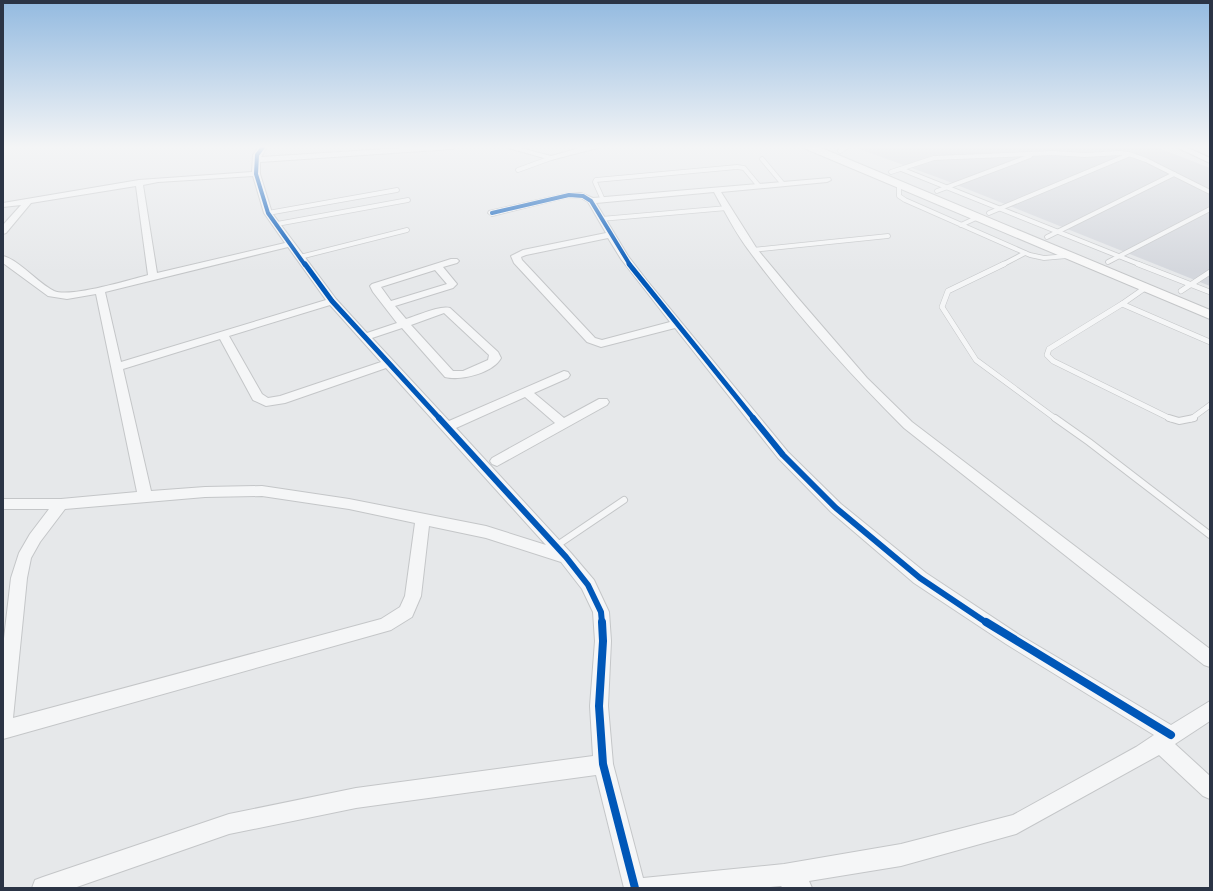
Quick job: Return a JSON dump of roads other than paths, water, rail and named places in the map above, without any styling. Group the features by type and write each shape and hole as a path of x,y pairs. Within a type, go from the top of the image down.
{"street":[{"path":"3,205 99,189"},
{"path":"140,189 153,278"},
{"path":"263,189 272,219 332,301 566,557 588,585 601,612 603,641 599,706 603,764 635,888"},
{"path":"492,213 570,195 580,194 597,200 731,189"},
{"path":"906,189 1210,315"},
{"path":"942,189 1185,288 1210,303"},
{"path":"716,190 753,250 863,381 908,425 1210,659"},
{"path":"3,231 29,200"},
{"path":"597,200 601,219 624,257 783,455 836,508 920,578 1166,739 1210,789"},
{"path":"611,235 523,253 516,256 517,261 591,340 601,344 677,324"},
{"path":"3,259 52,294 67,296 153,278 291,244"},
{"path":"366,337 405,323 446,310 494,354 495,358 493,362 462,375 454,376 449,374 405,323 376,290 375,286 379,284 454,261"},
{"path":"389,305 450,286 452,284 437,266"},
{"path":"100,290 145,497"},
{"path":"116,367 332,301"},
{"path":"223,334 257,397 266,402 281,400 389,363"},
{"path":"448,427 564,375"},
{"path":"526,392 563,424"},
{"path":"497,461 603,402"},
{"path":"3,504 61,504 205,492 262,491 349,504 486,532 566,557"},
{"path":"3,724 19,578 24,557 35,538 61,504"},
{"path":"3,730 384,625 406,612 413,596 423,519"},
{"path":"644,888 784,874 901,855 1016,824 1143,754 1210,710"},
{"path":"43,888 229,824 356,798 603,764"},
{"path":"784,874 801,888"}],"lane":[{"path":"596,189 597,200"},
{"path":"898,189 899,196 901,198 1025,253 1038,257 1067,256"},
{"path":"994,211 1047,189"},
{"path":"1052,234 1144,189"},
{"path":"272,219 397,190"},
{"path":"272,219 408,200"},
{"path":"601,219 727,208"},
{"path":"1113,259 1210,209"},
{"path":"961,225 976,218"},
{"path":"300,257 407,230"},
{"path":"753,250 888,236"},
{"path":"1025,253 948,291 942,307 976,360 996,376 1089,442 1210,535"},
{"path":"1185,288 1210,272"},
{"path":"1145,288 1049,349 1047,355 1053,361 1172,420 1184,422 1193,419 1210,405"},
{"path":"1185,288 1210,292"},
{"path":"1122,304 1210,342"},
{"path":"556,546 624,500"}]}
